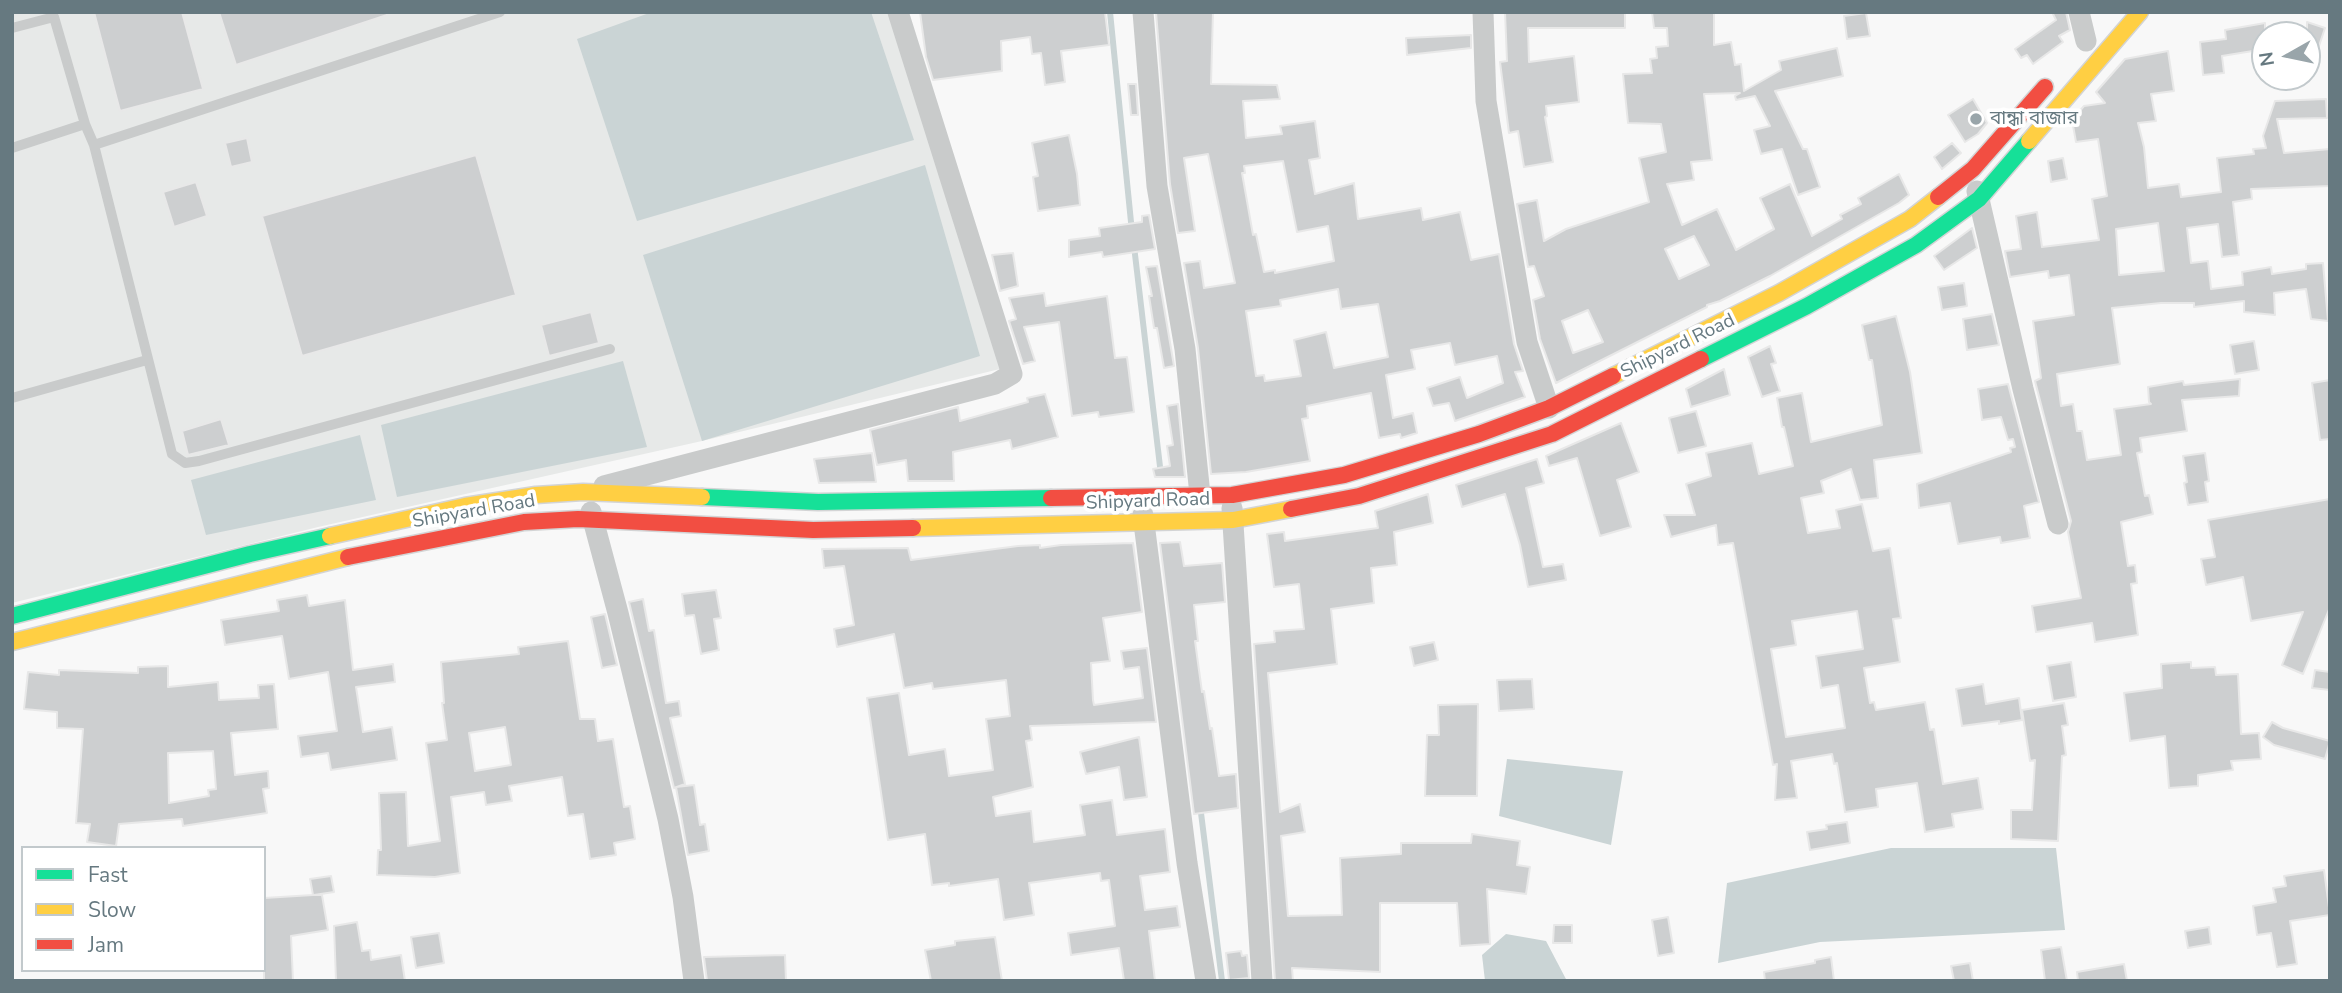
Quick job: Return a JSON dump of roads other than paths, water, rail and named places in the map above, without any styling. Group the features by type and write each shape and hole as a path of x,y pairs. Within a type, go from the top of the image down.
{"main road":[{"name":"Shipyard Road","path":"12,642 348,557 524,522 594,520 813,530 1143,524 1233,520 1359,496 1552,434 1807,306 1916,245 1979,199 2140,12"},
{"path":"2082,46 2103,22"},
{"name":"Shipyard Road","path":"12,616 250,554 465,506 536,495 583,492 818,502 1231,495 1345,475 1479,434 1549,408 1779,293 1910,219 1973,169 2060,71"}],"street":[{"path":"694,981 683,897 668,819 594,520 583,492 654,471 995,384 1012,374 898,12"},
{"path":"1143,12 1157,186 1185,349 1200,495"},
{"path":"1483,12 1486,101 1527,342 1549,408"},
{"path":"2079,12 2082,46"},
{"path":"1973,169 2023,389 2058,524"},
{"path":"1231,495 1262,981"},
{"path":"1142,497 1143,524 1187,863 1206,981"}],"lane":[{"path":"93,145 499,12"},
{"path":"12,29 53,15 93,145 172,454 185,463 610,349"},
{"path":"12,148 85,124"},
{"path":"12,398 147,360"}],"waterway":[{"path":"1110,12 1132,232"},
{"path":"1134,246 1161,475"},
{"path":"1200,805 1222,981"}],"place":[{"name":"বান্ধা বাজার","path":"1976,119"}]}
